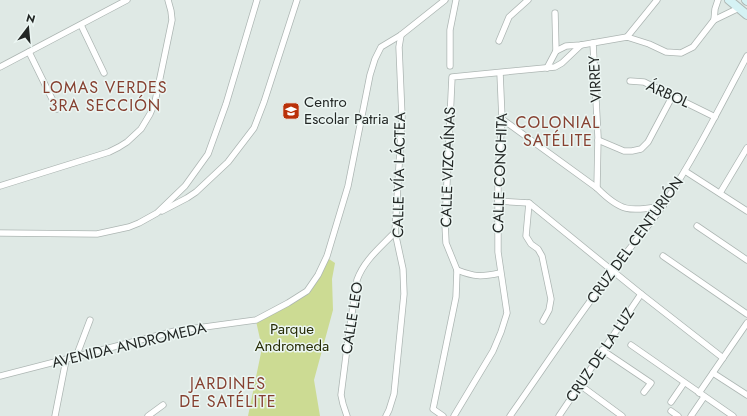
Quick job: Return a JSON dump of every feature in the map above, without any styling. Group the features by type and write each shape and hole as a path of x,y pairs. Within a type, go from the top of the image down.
{"main road":[{"path":"729,0 747,14"}],"street":[{"path":"0,67 127,0"},
{"path":"0,186 109,152 127,142 141,128 150,114 155,102 172,20 168,0"},
{"path":"156,214 184,186 208,154 226,104 257,0"},
{"path":"0,233 97,234 129,227 139,223 196,192 228,162 254,128 297,0"},
{"path":"401,34 445,0"},
{"path":"450,66 450,30 456,0"},
{"path":"499,41 509,17 528,0"},
{"path":"627,37 657,0"},
{"path":"714,20 718,0"},
{"path":"556,51 566,46 581,45 627,37 649,44 666,52 681,53 693,47 714,20 739,8"},
{"path":"547,68 556,51 555,13"},
{"path":"81,25 104,73"},
{"name":"CALLE VÍA LÁCTEA","path":"386,416 390,410 394,394 404,294 403,269 395,232 402,117 399,47 401,34"},
{"name":"AVENIDA ANDROMEDA","path":"0,376 175,331 256,320 288,304 307,291 318,275 327,256 348,186 370,76 375,59 381,47 401,34"},
{"name":"VIRREY","path":"593,43 598,140 598,188"},
{"path":"500,73 555,67 562,63 581,45"},
{"path":"29,52 57,109"},
{"name":"CRUZ DEL CENTURIÓN","path":"510,416 612,271 639,240 663,206 685,171 747,56"},
{"name":"CALLE VIZCAÍNAS","path":"443,416 433,409 456,297 457,270 446,243 445,224 452,77 500,73"},
{"name":"CALLE CONCHITA","path":"454,416 493,351 507,313 498,252 498,176 502,119 500,73"},
{"name":"ÁRBOL","path":"630,81 644,82 715,117"},
{"path":"598,140 624,151 641,149 648,142 673,95"},
{"path":"502,119 598,188 610,200 619,206 630,209 663,206"},
{"path":"720,193 747,148"},
{"path":"685,171 747,211"},
{"path":"498,201 529,203 612,271 723,358"},
{"path":"529,203 526,236 531,244 538,249 542,256 551,299 550,310 543,321"},
{"path":"697,226 747,260"},
{"name":"CALLE LEO","path":"347,416 342,395 357,280 365,262 395,232"},
{"path":"663,256 747,314"},
{"path":"457,270 468,274 481,276 500,272"},
{"name":"CRUZ DE LA LUZ","path":"558,416 641,294"},
{"path":"76,357 90,320"},
{"path":"699,393 747,323"},
{"path":"631,345 733,416"},
{"path":"602,350 650,383 644,392"},
{"path":"55,416 66,360"},
{"path":"713,373 747,394"},
{"path":"671,402 684,382"},
{"path":"580,385 620,416"},
{"path":"691,416 704,397"},
{"path":"148,416 163,405"},
{"path":"671,411 678,416"}],"green space":[{"name":"Parque Andromeda","path":"329,259 335,263 332,279 333,310 314,380 320,416 248,416 262,348 256,321 307,294 318,279"}],"place":[{"name":"Centro Escolar Patria","path":"291,111"}],"district":[{"name":"LOMAS VERDES 3RA SECCIÓN","path":"105,96"},
{"name":"COLONIAL SATÉLITE","path":"558,131"},
{"name":"JARDINES DE SATÉLITE","path":"228,392"}]}
